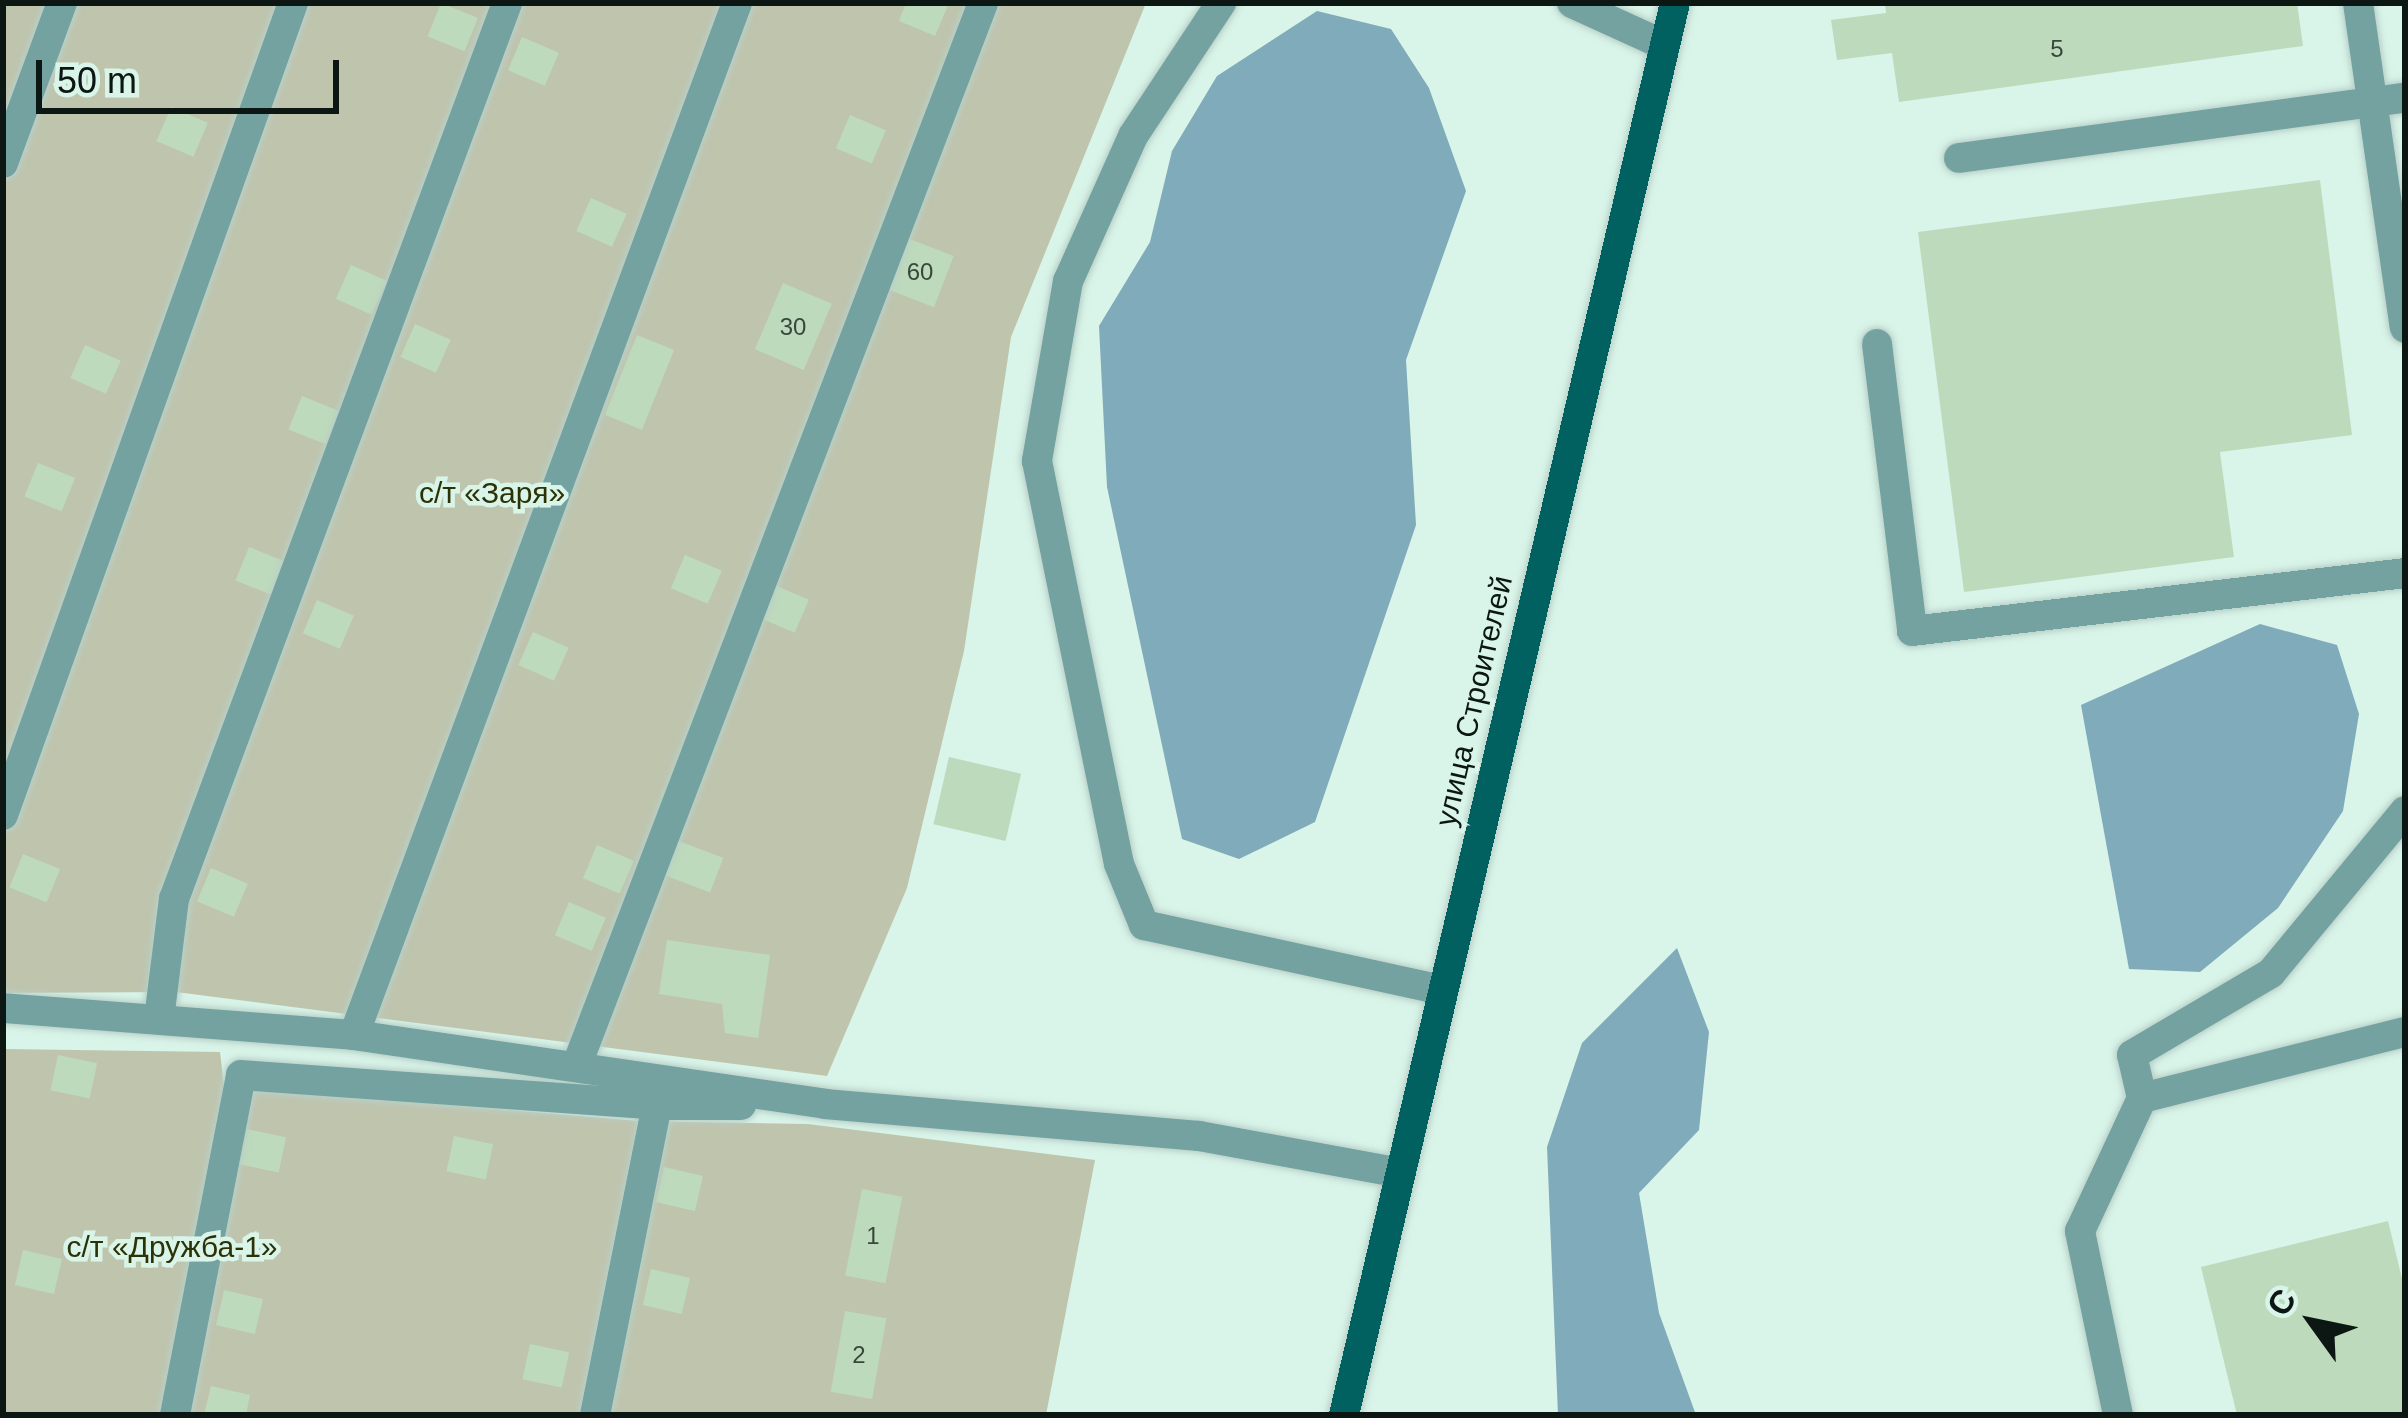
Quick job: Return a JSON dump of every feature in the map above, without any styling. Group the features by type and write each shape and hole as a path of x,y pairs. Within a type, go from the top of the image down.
{"main road":[{"name":"улица Строителей","path":"1344,1415 1675,3"}],"lane":[{"path":"3,163 62,3"},
{"path":"3,815 293,3"},
{"path":"159,1019 174,898 507,3"},
{"path":"354,1035 736,3"},
{"path":"578,1062 983,3"},
{"path":"1221,3 1133,136 1069,281 1037,461 1119,864 1144,925 1443,990"},
{"path":"1572,3 1664,45"},
{"path":"2358,3 2405,328"},
{"path":"1959,158 2405,98"},
{"path":"1877,344 1912,631 2405,573"},
{"path":"2118,1415 2080,1231 2142,1098 2132,1055 2271,974 2405,812"},
{"path":"3,1008 354,1035 578,1062 825,1104 1199,1136 1400,1173"},
{"path":"2142,1098 2405,1033"},
{"path":"175,1415 242,1075 657,1105 825,1104"},
{"path":"595,1415 657,1105"}],"green space":[{"name":"с/т «Заря»","path":"3,3 1146,3 1011,337 964,651 907,888 827,1076 176,992 3,993"},
{"name":"с/т «Дружба-1»","path":"3,1049 220,1052 224,1086 639,1121 808,1124 1095,1160 1046,1415 3,1415"}],"water":[{"path":"1317,11 1391,29 1429,88 1466,191 1406,360 1416,525 1315,822 1239,859 1182,839 1107,487 1099,326 1150,242 1172,151 1217,76"},
{"path":"2260,624 2337,645 2359,714 2343,811 2278,908 2200,972 2129,969 2081,705"},
{"path":"1677,948 1709,1032 1699,1130 1639,1193 1659,1313 1696,1415 1558,1415 1547,1147 1582,1043"}],"building":[{"path":"441,3 478,18 465,51 428,36"},
{"path":"906,3 949,3 935,36 899,21"},
{"path":"1885,3 2297,3 2303,46 1899,102 1892,53 1837,60 1831,20 1886,13"},
{"path":"522,37 559,53 545,86 508,70"},
{"path":"171,107 208,123 193,157 157,141"},
{"path":"850,115 886,130 872,163 836,148"},
{"path":"2320,180 2352,435 2220,452 2234,557 1964,592 1918,232"},
{"path":"591,198 627,214 612,247 576,231"},
{"path":"907,238 954,256 934,307 887,289"},
{"path":"351,265 387,281 372,315 336,299"},
{"path":"783,283 832,304 804,370 755,349"},
{"path":"415,324 451,340 436,373 400,357"},
{"path":"637,335 674,350 642,430 605,415"},
{"path":"85,345 121,361 106,394 70,378"},
{"path":"302,396 339,411 326,444 289,429"},
{"path":"38,463 75,478 62,511 25,496"},
{"path":"249,547 286,562 273,595 236,580"},
{"path":"685,555 722,571 708,604 671,588"},
{"path":"772,584 809,600 795,633 758,617"},
{"path":"317,600 354,616 340,649 303,633"},
{"path":"533,632 569,648 554,681 518,665"},
{"path":"949,757 1021,774 1006,841 933,824"},
{"path":"671,838 723,858 710,893 658,873"},
{"path":"597,845 634,861 620,894 583,878"},
{"path":"23,854 60,869 47,902 10,887"},
{"path":"211,868 248,884 234,917 197,901"},
{"path":"569,902 606,918 592,951 555,935"},
{"path":"667,940 770,955 758,1038 725,1033 722,1004 659,994"},
{"path":"58,1055 97,1063 90,1099 51,1090"},
{"path":"247,1129 286,1137 279,1173 240,1164"},
{"path":"454,1136 493,1144 486,1180 447,1171"},
{"path":"664,1167 703,1176 695,1211 656,1202"},
{"path":"862,1189 902,1197 885,1283 845,1275"},
{"path":"2388,1221 2405,1291 2405,1415 2237,1415 2201,1267"},
{"path":"23,1250 62,1259 54,1294 15,1285"},
{"path":"651,1269 690,1278 682,1314 643,1305"},
{"path":"224,1290 263,1299 255,1334 216,1325"},
{"path":"845,1311 886,1318 872,1399 831,1392"},
{"path":"530,1344 569,1352 562,1388 523,1379"},
{"path":"211,1386 250,1395 246,1415 204,1415"}]}
